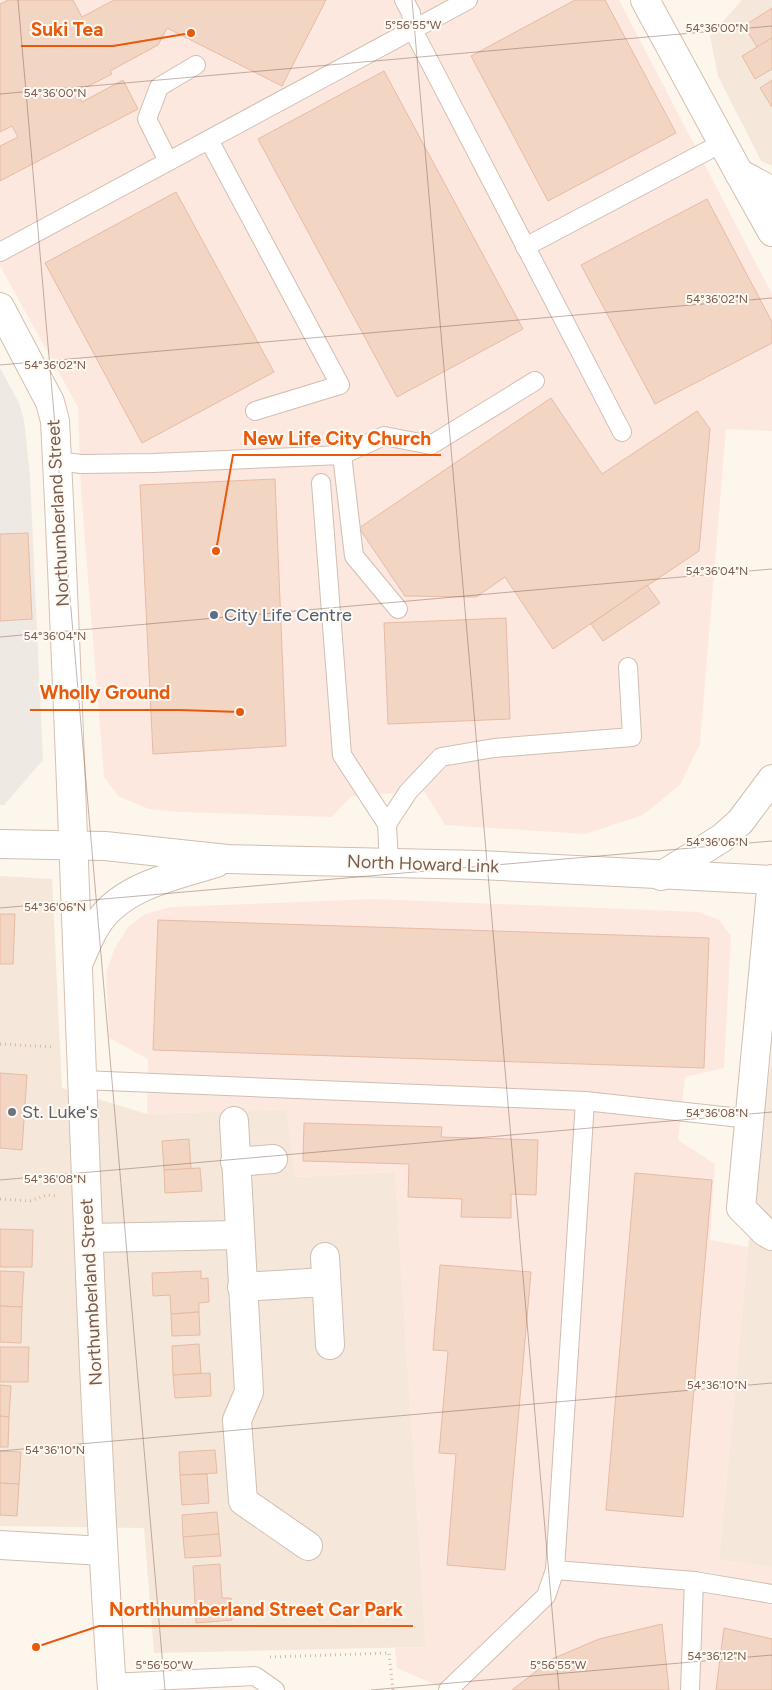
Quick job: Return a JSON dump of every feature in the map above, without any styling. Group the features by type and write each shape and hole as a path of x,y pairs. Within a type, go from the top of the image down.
{"street":[{"path":"645,0 772,232"},
{"path":"739,173 772,191"},
{"name":"Northumberland Street","path":"0,307 50,402 55,421 87,1198 111,1686"},
{"path":"661,876 705,850 728,833 740,822 772,779"},
{"name":"North Howard Link","path":"0,844 105,846 227,859 480,865 661,876 772,880"},
{"path":"78,964 96,925 109,908 132,892 227,859"},
{"path":"772,880 769,959 741,1208 765,1232 772,1236"},
{"path":"234,1121 249,1392 237,1420 243,1501 308,1546"},
{"path":"235,1162 273,1159"},
{"path":"89,1238 239,1235"},
{"path":"242,1287 325,1269 330,1345"},
{"path":"0,1545 103,1551"}],"lane":[{"path":"404,0 411,13 413,30 622,432"},
{"path":"0,252 468,0"},
{"path":"168,161 147,119 159,87 196,65"},
{"path":"209,140 340,385 255,410"},
{"path":"525,247 722,143"},
{"path":"57,461 81,464 153,463 342,455 384,436 431,444 535,381"},
{"path":"342,455 354,556 398,609"},
{"path":"321,483 342,755 387,824 388,863"},
{"path":"387,824 408,792 441,757 494,748 632,737 628,667"},
{"path":"82,1080 585,1101 750,1119"},
{"path":"448,1690 546,1596 555,1570 585,1101"},
{"path":"555,1570 694,1581 772,1594"},
{"path":"690,1690 694,1581"},
{"path":"111,1686 255,1676 275,1690"}],"path":[{"path":"0,1044 81,1048"},
{"path":"0,1199 30,1201 48,1195 87,1198"},
{"path":"262,1657 389,1653 392,1690"}],"shaded area":[{"path":"0,0 619,0 772,294 772,431 726,429 700,744 680,785 643,815 585,834 445,825 424,791 352,796 332,817 180,812 149,809 118,796 104,777 81,491 78,407 0,266"},
{"path":"742,0 772,0 772,166 761,161 718,76 710,36"},
{"path":"0,368 19,403 24,420 30,476 43,760 4,805 0,805"},
{"path":"0,876 52,879 62,1088 147,1114 287,1109 295,1177 395,1172 426,1647 154,1653 144,1528 0,1526"},
{"path":"374,899 699,912 719,920 731,936 724,1068 685,1077 678,1140 715,1164 710,1240 748,1247 719,1560 772,1567 772,1690 447,1690 397,1668 395,1648 426,1647 395,1172 295,1177 287,1109 147,1114 148,1059 109,1038 106,972 115,948 128,927 145,914 171,907"},
{"path":"772,1052 772,1567 719,1560 748,1247"}],"building":[{"path":"8,0 73,0 82,17 114,0 326,0 282,86 167,28 158,45 110,71 112,74 77,92 82,102 123,80 138,109 0,181 0,146 18,137 12,126 0,132 0,4"},
{"path":"575,0 605,0 676,133 548,201 471,56"},
{"path":"772,8 772,38 757,47 744,26"},
{"path":"772,38 772,69 755,79 742,56"},
{"path":"384,71 523,329 397,397 258,139"},
{"path":"772,80 772,107 760,88"},
{"path":"176,192 274,372 142,443 45,263"},
{"path":"707,199 772,322 772,343 655,404 581,265"},
{"path":"551,398 602,474 697,411 710,429 699,551 553,649 505,577 476,597 405,596 359,528"},
{"name":"City Life Centre","path":"275,479 286,746 153,754 140,485"},
{"path":"28,533 32,619 0,621 0,534"},
{"path":"647,585 660,603 603,641 591,624"},
{"path":"506,618 510,719 388,724 384,623"},
{"path":"0,914 15,914 13,964 0,964"},
{"path":"158,920 709,938 704,1068 153,1050"},
{"name":"St. Luke's","path":"0,1073 27,1075 22,1150 0,1148"},
{"path":"304,1123 442,1127 441,1137 538,1140 536,1195 511,1194 511,1218 461,1217 462,1199 408,1197 409,1164 303,1161"},
{"path":"189,1139 191,1169 164,1170 162,1141"},
{"path":"200,1168 202,1191 165,1193 164,1170"},
{"path":"635,1173 712,1180 683,1517 606,1510"},
{"path":"0,1229 33,1230 32,1267 0,1267"},
{"path":"440,1265 531,1272 505,1570 447,1565 456,1454 439,1453 448,1351 433,1350"},
{"path":"0,1271 24,1272 22,1307 0,1306"},
{"path":"201,1271 201,1279 208,1278 209,1302 199,1303 199,1312 171,1314 170,1295 153,1296 152,1273"},
{"path":"0,1306 22,1307 21,1343 0,1342"},
{"path":"199,1312 200,1335 172,1336 171,1314"},
{"path":"199,1344 201,1373 173,1375 172,1346"},
{"path":"0,1347 29,1347 28,1382 0,1382"},
{"path":"210,1373 211,1396 175,1398 173,1375"},
{"path":"0,1385 11,1386 9,1417 0,1416"},
{"path":"0,1416 9,1417 8,1447 0,1447"},
{"path":"215,1450 217,1473 180,1475 179,1452"},
{"path":"0,1451 21,1452 19,1484 0,1483"},
{"path":"207,1474 209,1503 182,1505 180,1475"},
{"path":"0,1483 19,1484 17,1516 0,1515"},
{"path":"217,1512 219,1534 183,1537 182,1515"},
{"path":"219,1534 221,1556 185,1558 183,1537"},
{"path":"220,1564 222,1598 231,1598 232,1620 196,1623 193,1566"},
{"path":"662,1624 669,1690 512,1690 552,1659 599,1639"},
{"path":"724,1628 772,1639 772,1690 716,1690"}],"place":[{"name":"Suki Tea","path":"191,33"},
{"name":"New Life City Church","path":"216,551"},
{"name":"City Life Centre","path":"214,615"},
{"name":"Wholly Ground","path":"240,712"},
{"name":"St. Luke's","path":"12,1112"},
{"name":"Northhumberland Street Car Park","path":"36,1647"}]}
